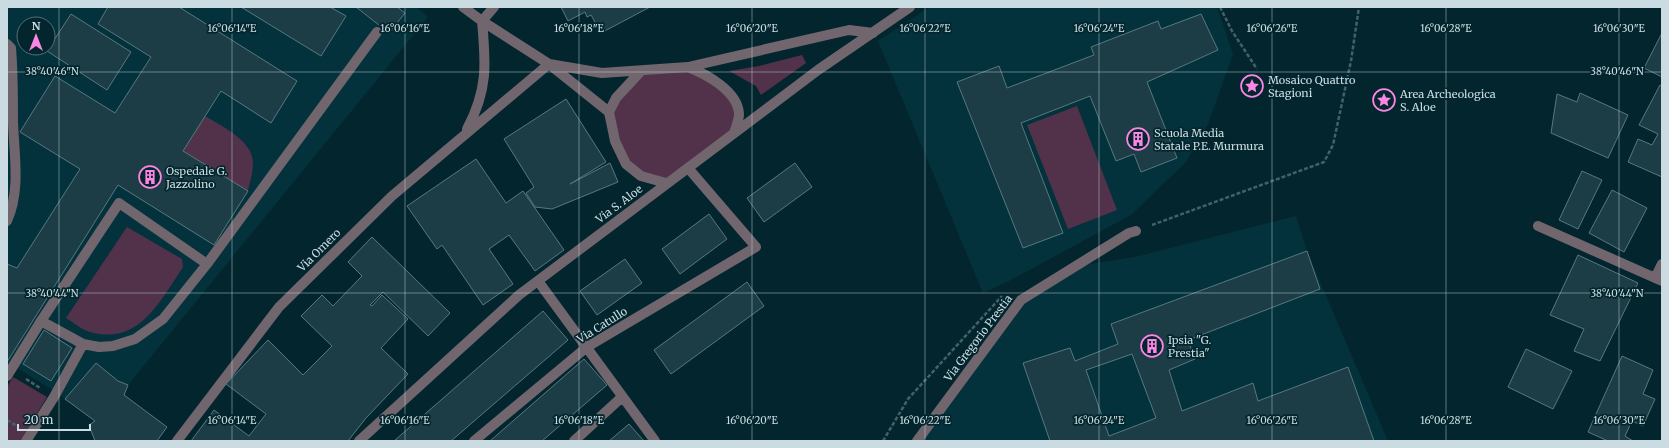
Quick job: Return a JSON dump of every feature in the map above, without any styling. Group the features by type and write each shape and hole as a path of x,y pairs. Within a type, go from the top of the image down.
{"street":[{"path":"464,7 482,21 549,64 609,112"},
{"path":"465,134 477,111 485,80 482,21 494,7"},
{"name":"Via S. Aloe","path":"359,441 519,295 818,70 910,7"},
{"path":"549,64 602,73 688,67 849,30 873,33"},
{"path":"41,320 83,344 99,347 112,346 135,339 163,318 207,264 376,32"},
{"path":"7,44 11,48 14,80 14,140 17,168 12,209 7,221"},
{"name":"Via Omero","path":"177,441 279,307 392,196 549,64"},
{"path":"688,67 706,74 721,85 735,101 739,114 734,133"},
{"path":"641,71 616,98 609,112 615,141 626,164 641,176 666,183"},
{"name":"Via Catullo","path":"474,441 586,347 756,247 688,168"},
{"path":"9,373 41,320 119,203 207,264"},
{"path":"1538,226 1658,280 1662,264"},
{"name":"Via Gregorio Prestia","path":"917,441 1021,300 1136,230"},
{"path":"538,281 654,441"},
{"path":"26,441 54,396 83,344"},
{"path":"574,441 622,396"}],"path":[{"path":"1220,7 1232,31 1256,69"},
{"path":"1136,230 1324,162 1333,145 1351,61 1359,7"},
{"path":"9,373 54,396"}],"shaded area":[{"path":"7,7 416,7 428,17 128,385 118,382 95,421 51,389 7,362"},
{"path":"930,7 1217,7 1233,54 1208,124 1186,162 1131,215 1009,281 983,293 878,41"},
{"path":"802,55 806,63 761,95 756,86 729,71 759,66"},
{"path":"688,67 735,101 734,133 666,183 626,164 609,112 641,71"},
{"path":"1077,106 1117,210 1068,229 1027,125"},
{"path":"205,116 220,124 235,135 248,148 252,155 253,163 248,191 183,151"},
{"path":"1296,216 1307,251 1388,441 918,441 1021,300 1075,266 1135,257"},
{"path":"127,227 182,259 183,267 156,306 146,318 135,327 122,333 107,335 87,331 66,318"},
{"path":"13,377 47,397 20,441 7,441 7,387"}],"building":[{"name":"Ospedale G. Jazzolino","path":"108,7 179,7 297,81 271,123 221,91 183,151 248,191 214,245 118,185 7,362 7,264 17,268 80,169 20,132 55,76 115,113 151,57 98,24"},
{"path":"241,7 330,7 346,16 321,56"},
{"path":"356,7 397,7 405,13 389,33"},
{"path":"561,7 650,7 601,33 591,15 587,17 585,12 568,21"},
{"path":"71,14 131,52 107,90 55,56 56,56 56,37"},
{"name":"Scuola Media Statale P.E. Murmura","path":"1201,14 1218,50 1147,82 1177,158 1141,172 1134,154 1116,161 1090,96 1021,123 1063,233 1023,248 957,82 999,66 1007,88 1094,55 1091,47 1158,21 1161,29"},
{"path":"1662,33 1662,77 1644,68"},
{"path":"1660,85 1662,86 1662,177 1628,162 1638,139 1652,145 1658,134 1639,125"},
{"path":"1580,93 1628,115 1608,158 1551,133 1557,94 1577,102"},
{"path":"566,99 606,162 570,184 610,163 618,182 552,209 535,207 526,193 534,187 504,139"},
{"path":"476,159 506,203 523,191 564,250 535,271 509,235 489,249 513,284 483,305 442,245 437,249 407,206"},
{"path":"795,163 812,187 764,222 747,198"},
{"path":"1582,171 1602,180 1578,229 1559,220"},
{"path":"1612,190 1647,208 1624,252 1589,233"},
{"path":"709,214 727,239 680,274 662,249"},
{"path":"372,237 450,313 428,336 383,292 370,305 372,306 382,295 408,319 381,348 408,374 366,418 348,441 191,441 214,410 249,436 266,414 226,384 268,340 303,375 332,346 301,316 322,295 333,306 362,276 348,262"},
{"name":"Ipsia \"G. Prestia\"","path":"1307,251 1320,289 1188,340 1195,359 1169,370 1182,411 1253,383 1258,401 1348,367 1374,441 1050,441 1023,363 1070,348 1075,361 1118,344 1111,324","holes":["1132,354 1156,418 1109,436 1086,370"]},
{"path":"1578,255 1638,283 1600,361 1574,351 1584,329 1550,315"},
{"path":"625,259 642,283 597,315 580,291"},
{"path":"747,282 764,306 671,374 654,350"},
{"path":"543,311 568,340 451,441 394,441"},
{"path":"44,330 72,348 51,381 23,364"},
{"path":"1526,349 1572,371 1553,409 1508,387"},
{"path":"1622,356 1653,370 1643,394 1655,399 1643,426 1632,421 1625,436 1633,441 1608,441 1588,432"},
{"path":"584,359 607,385 542,441 490,441"},
{"path":"96,363 118,381 128,385 124,395 167,427 157,441 95,441 89,425 95,421 65,399"},
{"path":"629,424 644,441 609,441"}],"place":[{"name":"Mosaico Quattro Stagioni","path":"1252,86"},
{"name":"Area Archeologica S. Aloe","path":"1384,100"},
{"name":"Scuola Media Statale P.E. Murmura","path":"1138,139"},
{"name":"Ospedale G. Jazzolino","path":"150,177"},
{"name":"Ipsia \"G. Prestia\"","path":"1152,346"}]}
